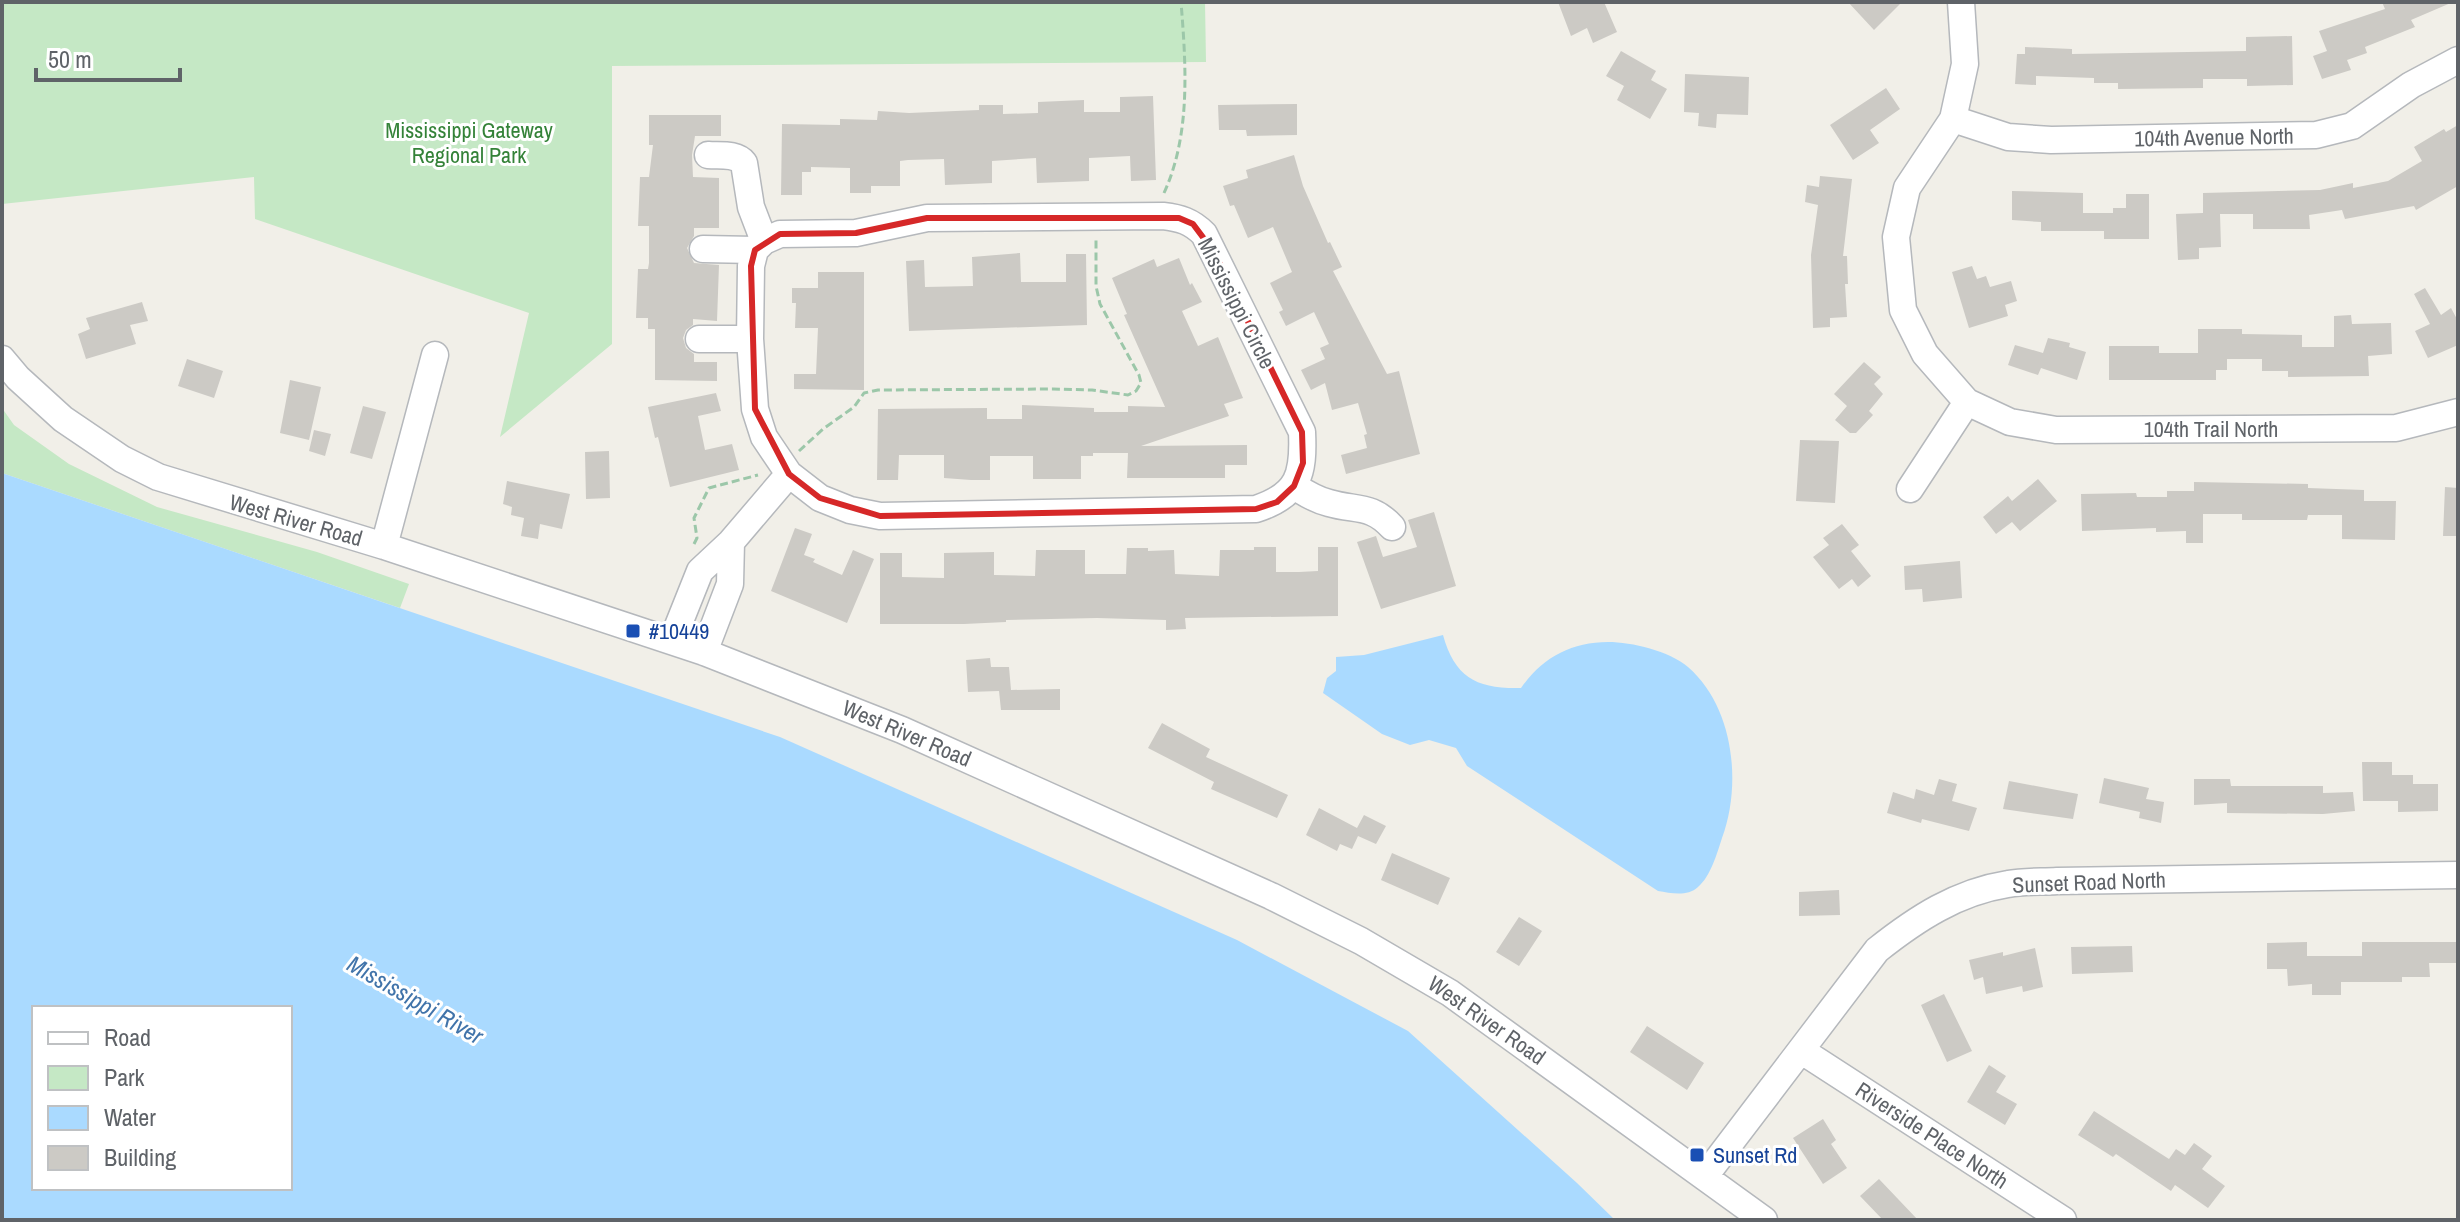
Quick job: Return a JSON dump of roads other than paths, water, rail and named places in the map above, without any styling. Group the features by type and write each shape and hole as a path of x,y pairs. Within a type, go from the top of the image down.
{"street":[{"path":"1910,489 1967,402 1925,354 1903,310 1896,237 1907,188 1953,119 1965,64 1961,2"},
{"name":"104th Avenue North","path":"1953,119 2008,137 2051,140 2316,135 2352,126 2411,85 2458,60"},
{"path":"708,155 731,156 740,158 744,163 760,246 751,266 750,339 755,409 764,437 785,469 820,498 850,510 880,516 1256,509 1277,502 1294,486 1330,504 1369,509 1381,514 1392,527"},
{"name":"Mississippi Circle","path":"703,249 760,246 780,234 856,233 927,218 1179,218 1193,224 1204,234 1302,432 1303,463 1294,486"},
{"path":"699,339 750,339"},
{"path":"384,546 435,355"},
{"name":"West River Road","path":"2,359 63,419 122,459 146,471 188,488 384,546 704,652 943,747 1271,896 1361,941 1478,1012 1764,1220"},
{"name":"104th Trail North","path":"1967,402 2010,422 2056,430 2396,428 2458,412"},
{"path":"672,641 700,571 731,542 785,469"},
{"path":"704,652 730,584 731,542"},
{"name":"Sunset Road North","path":"1705,1176 1877,950 1912,922 1957,898 2007,884 2057,881 2458,875"},
{"name":"Riverside Place North","path":"1802,1051 2063,1220"}],"water":[{"name":"Mississippi River","path":"2,473 780,737 1237,940 1408,1031 1615,1220 2,1220"},
{"path":"1443,635 1461,671 1480,683 1506,688 1521,688 1548,660 1570,649 1594,643 1618,642 1650,648 1688,667 1716,703 1730,747 1732,771 1728,817 1713,864 1703,882 1694,890 1684,893 1658,891 1467,766 1456,748 1429,740 1410,745 1382,734 1323,693 1327,678 1336,671 1336,657 1364,655"}],"place":[{"name":"#10449","path":"633,631"},
{"name":"Sunset Rd","path":"1697,1155"}],"park label":[{"name":"Mississippi Gateway Regional Park","path":"469,142"}]}
